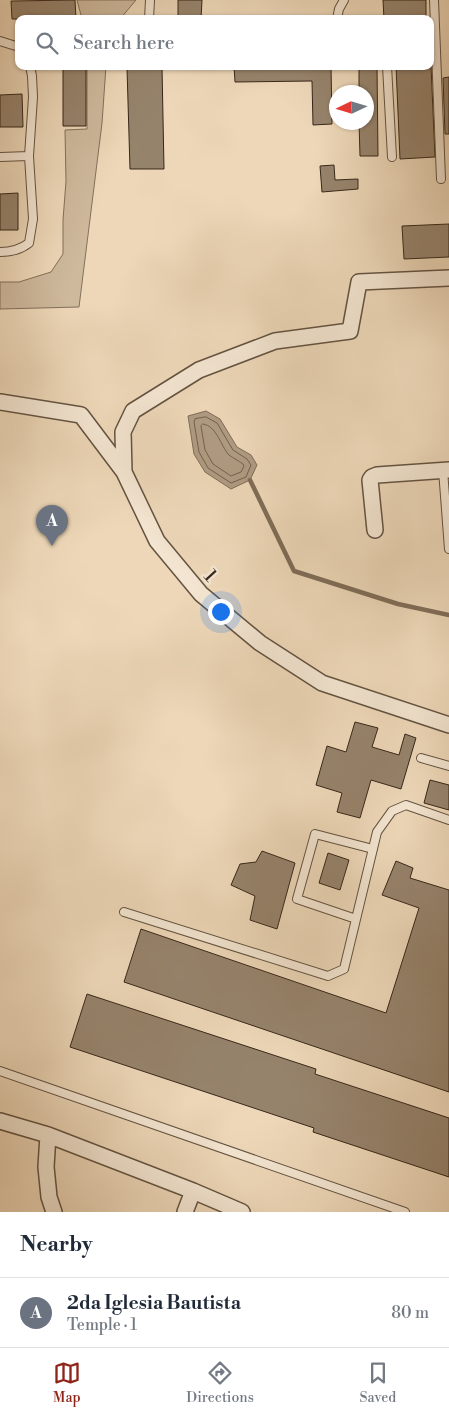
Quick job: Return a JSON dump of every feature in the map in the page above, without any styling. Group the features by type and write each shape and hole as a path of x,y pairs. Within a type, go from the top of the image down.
{"street":[{"path":"124,472 123,432 133,412 200,370 275,340 350,331 359,282 449,278"},
{"name":"1","path":"0,402 81,415 124,472 157,541 201,594 260,643 322,683 449,725"},
{"path":"375,530 370,480 372,477 377,475 446,470"},
{"path":"0,1121 48,1135 242,1212"},
{"path":"48,1135 46,1168 49,1197 54,1212"},
{"path":"185,1212 193,1191"}],"lane":[{"path":"149,15 150,0"},
{"path":"338,15 344,0"},
{"path":"434,0 434,15"},
{"path":"0,41 15,46"},
{"path":"434,51 441,179"},
{"path":"0,252 10,252 23,248 29,243 33,219 30,156 33,97 31,70"},
{"path":"387,70 392,157"},
{"path":"0,158 30,156"},
{"path":"446,470 449,549"},
{"path":"421,758 449,766"},
{"path":"124,912 328,976 344,969 377,832 392,811 406,805 449,820"},
{"path":"356,919 297,899 316,834 373,849"},
{"path":"0,1071 405,1212"}],"shaded area":[{"path":"77,0 136,0 123,15 81,15"},
{"path":"87,70 106,70 102,123 79,307 0,309 0,282 19,282 51,272 63,254 66,181 65,130 87,129"}],"water":[{"path":"206,411 220,419 237,447 251,455 257,465 250,480 231,489 205,472 194,454 188,416"}],"building":[{"path":"75,0 76,15 15,15 15,19 12,19 11,1"},
{"path":"178,0 202,0 201,15 178,15"},
{"path":"383,0 426,0 426,15 384,15"},
{"path":"63,70 86,70 86,126 63,126"},
{"path":"127,70 162,70 164,169 130,169"},
{"path":"234,70 331,70 329,124 313,125 312,81 235,82"},
{"path":"359,70 377,70 378,156 360,156 359,130 374,130 374,85 359,85"},
{"path":"396,70 431,70 435,157 400,159"},
{"path":"449,77 449,134 445,134 443,78"},
{"path":"22,94 23,127 0,127 0,95"},
{"path":"334,165 335,180 358,179 358,189 322,192 320,166"},
{"path":"18,193 18,230 0,230 0,194"},
{"path":"449,224 449,257 404,259 402,226"},
{"path":"355,722 378,728 372,747 399,755 405,734 416,738 401,789 371,780 360,818 337,812 342,793 316,785 327,746 346,752"},
{"path":"430,780 449,785 449,810 424,803"},
{"path":"262,851 295,863 277,929 250,920 255,896 231,885 240,864 256,862"},
{"path":"328,853 349,860 340,890 319,883"},
{"path":"396,861 413,868 410,878 449,890 449,1092 124,982 141,929 386,1013 419,908 382,895"},
{"path":"87,994 316,1069 315,1074 449,1118 449,1177 313,1132 314,1128 70,1047"}],"waterway":[{"path":"250,480 294,571 398,604 449,615"}],"place":[{"name":"2da Iglesia Bautista","path":"52,546"}]}
